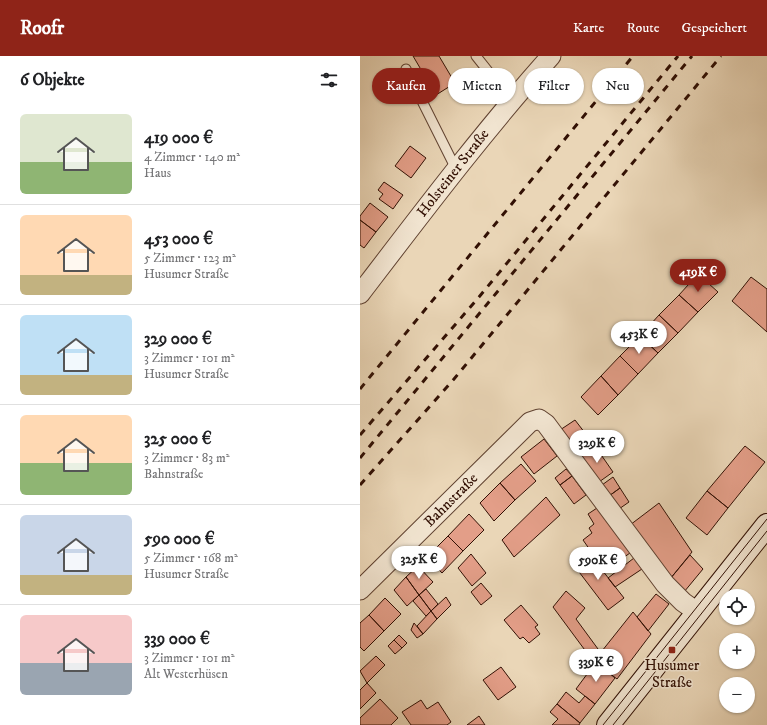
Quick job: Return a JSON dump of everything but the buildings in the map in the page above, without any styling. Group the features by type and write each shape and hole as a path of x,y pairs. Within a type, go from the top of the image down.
{"main road":[{"path":"608,725 767,524"}],"street":[{"name":"Holsteiner Straße","path":"516,94 551,56"},
{"name":"Holsteiner Straße","path":"360,294 508,104"},
{"name":"Bahnstraße","path":"360,590 530,422 539,419 546,424 665,584 683,602 697,612"}],"lane":[{"path":"476,56 486,68"},
{"path":"424,104 456,169"}],"tram line":[{"path":"603,725 767,519"},
{"path":"613,725 767,531"}],"railway":[{"path":"360,389 633,56"},
{"path":"360,435 479,297 678,56"},
{"path":"360,458 692,56"},
{"path":"360,485 454,379 721,56"}],"place":[{"name":"Husumer Straße","path":"672,650"}]}
